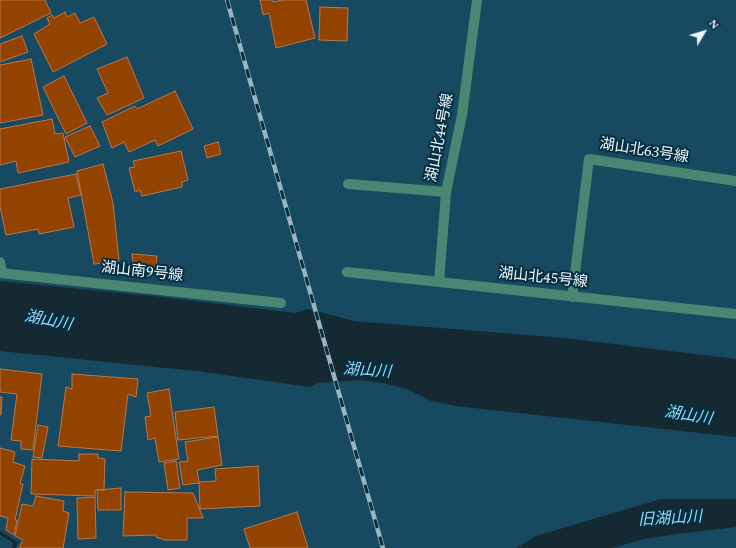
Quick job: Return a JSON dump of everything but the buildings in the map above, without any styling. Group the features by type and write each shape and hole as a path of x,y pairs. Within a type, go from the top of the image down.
{"street":[{"name":"湖山北44号線","path":"439,282 446,192 462,115 477,0"},
{"name":"湖山北63号線","path":"572,297 589,159 736,181"},
{"path":"348,184 446,192"},
{"path":"0,262 1,273"},
{"name":"湖山北45号線","path":"347,272 736,314"},
{"name":"湖山南9号線","path":"1,273 281,303"}],"water":[{"name":"湖山川","path":"0,281 162,297 295,313 308,309 354,321 565,338 736,359 736,437 456,406 431,401 407,389 383,383 361,380 318,383 310,387 204,372 0,351"},
{"name":"旧湖山川","path":"661,499 736,499 736,527 645,539 612,548 516,548 536,536"},
{"path":"0,531 18,542 16,548 11,548 13,543 0,535"}],"railway":[{"path":"227,0 383,548"}]}
